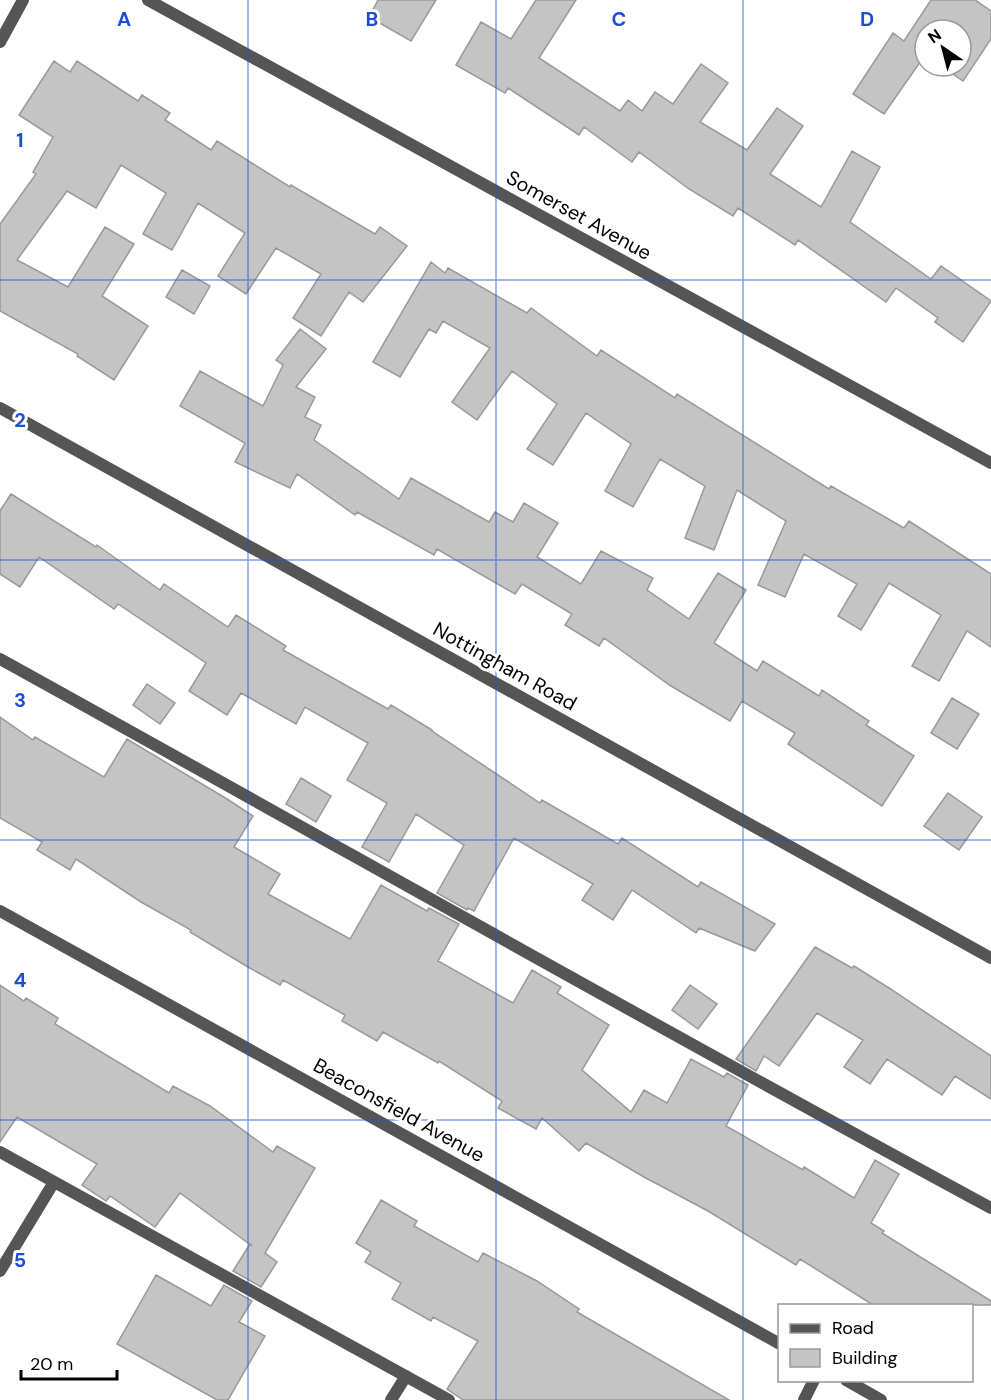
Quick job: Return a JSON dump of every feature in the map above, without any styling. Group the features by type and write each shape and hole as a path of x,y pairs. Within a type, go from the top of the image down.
{"street":[{"path":"0,42 23,0"},
{"name":"Somerset Avenue","path":"148,0 991,463"},
{"name":"Nottingham Road","path":"0,408 991,958"},
{"path":"0,659 737,1071 991,1208"},
{"name":"Beaconsfield Avenue","path":"0,911 778,1343"},
{"path":"0,1152 449,1400"},
{"path":"0,1271 54,1182"},
{"path":"391,1400 406,1376"},
{"path":"804,1400 813,1382"},
{"path":"850,1382 881,1400"}],"building":[{"path":"378,0 436,0 411,41 369,17"},
{"path":"536,0 576,0 539,58 620,111 628,100 642,111 655,92 673,104 701,64 728,83 700,122 747,150 777,108 803,126 770,174 821,207 852,151 880,167 850,222 931,279 941,266 991,301 963,342 935,322 938,318 896,288 886,302 798,240 795,245 738,208 733,216 689,189 639,152 632,162 584,127 579,135 508,88 505,93 456,65 481,22 511,39"},
{"path":"931,0 975,0 991,11 991,39 973,66 973,18 919,18"},
{"path":"913,27 913,72 884,114 853,94 893,33 904,41"},
{"path":"54,61 70,72 77,61 138,101 142,95 170,113 165,120 211,150 217,141 290,187 291,185 375,234 380,227 407,246 363,302 349,292 321,336 293,318 321,274 276,248 246,294 218,276 245,233 198,203 172,250 143,234 166,193 121,165 96,208 67,191 17,260 68,287 105,227 134,244 102,296 148,326 114,380 77,356 78,354 0,311 0,224 36,174 33,172 53,137 19,115"},
{"path":"431,262 445,273 448,268 527,313 531,308 597,356 601,350 675,398 677,394 829,489 831,486 904,528 909,521 991,574 991,647 967,631 939,681 912,666 941,615 889,583 861,630 838,616 857,584 804,554 785,597 758,585 786,521 737,490 714,550 685,538 705,486 660,459 633,507 605,491 631,444 586,413 553,465 527,449 557,404 512,371 477,420 452,402 490,348 443,321 436,333 429,329 400,377 373,362"},
{"path":"182,270 210,286 194,314 166,297"},
{"path":"300,329 326,349 296,387 315,397 305,417 321,425 314,440 399,499 411,478 489,522 495,512 513,522 524,503 558,523 537,557 581,584 601,551 653,578 647,590 689,619 718,573 746,590 714,643 757,671 763,661 819,696 822,690 869,721 866,725 914,756 882,806 788,744 795,733 742,701 730,721 671,686 604,638 599,646 565,625 572,614 522,584 515,594 437,549 434,555 357,512 355,515 297,474 290,488 235,462 245,443 180,406 200,371 263,406 283,365 276,360"},
{"path":"11,494 96,547 97,545 160,590 164,584 228,627 236,615 286,646 283,650 388,709 391,705 432,730 540,803 542,800 618,844 622,838 698,887 701,882 775,924 755,951 699,928 696,933 632,890 613,920 582,900 593,884 514,838 474,911 468,908 467,910 437,893 464,845 416,814 389,862 362,847 387,803 347,780 368,743 305,707 296,724 241,693 227,715 189,691 206,663 118,604 114,609 39,557 20,587 0,574 0,511"},
{"path":"147,684 175,703 160,724 133,705"},
{"path":"952,698 979,714 957,749 931,733"},
{"path":"0,717 33,740 35,737 104,777 127,739 253,816 234,847 280,874 268,894 350,939 381,885 427,911 429,908 459,924 438,961 513,1003 532,970 561,987 557,993 609,1025 582,1070 631,1112 644,1090 667,1103 691,1059 724,1077 727,1073 748,1085 726,1126 803,1170 804,1167 854,1198 875,1160 899,1174 871,1223 884,1231 882,1233 991,1301 991,1305 871,1304 800,1259 796,1265 708,1211 586,1143 579,1151 542,1118 536,1129 498,1108 502,1101 439,1061 438,1063 383,1032 377,1041 342,1021 345,1015 283,980 280,985 248,967 190,932 191,930 141,902 76,859 70,870 37,850 42,842 0,818"},
{"path":"301,778 331,796 316,822 286,804"},
{"path":"948,793 982,817 959,850 924,826"},
{"path":"815,947 852,968 854,966 991,1056 991,1099 955,1076 942,1095 887,1059 870,1084 844,1067 863,1040 817,1013 779,1066 764,1056 756,1071 736,1059"},
{"path":"0,985 24,1001 26,998 58,1018 55,1024 169,1093 173,1086 210,1106 273,1152 277,1146 315,1168 265,1253 277,1262 261,1287 233,1271 250,1244 180,1193 155,1227 110,1196 106,1201 82,1185 97,1164 17,1117 0,1142"},
{"path":"690,985 717,1004 698,1029 672,1010"},
{"path":"381,1200 417,1221 414,1226 478,1262 483,1253 537,1281 579,1309 577,1312 729,1400 463,1400 447,1389 478,1341 433,1317 431,1321 392,1299 401,1283 365,1262 371,1252 356,1243"},
{"path":"156,1275 211,1306 224,1285 252,1301 239,1322 265,1336 228,1400 217,1400 117,1344"}]}
